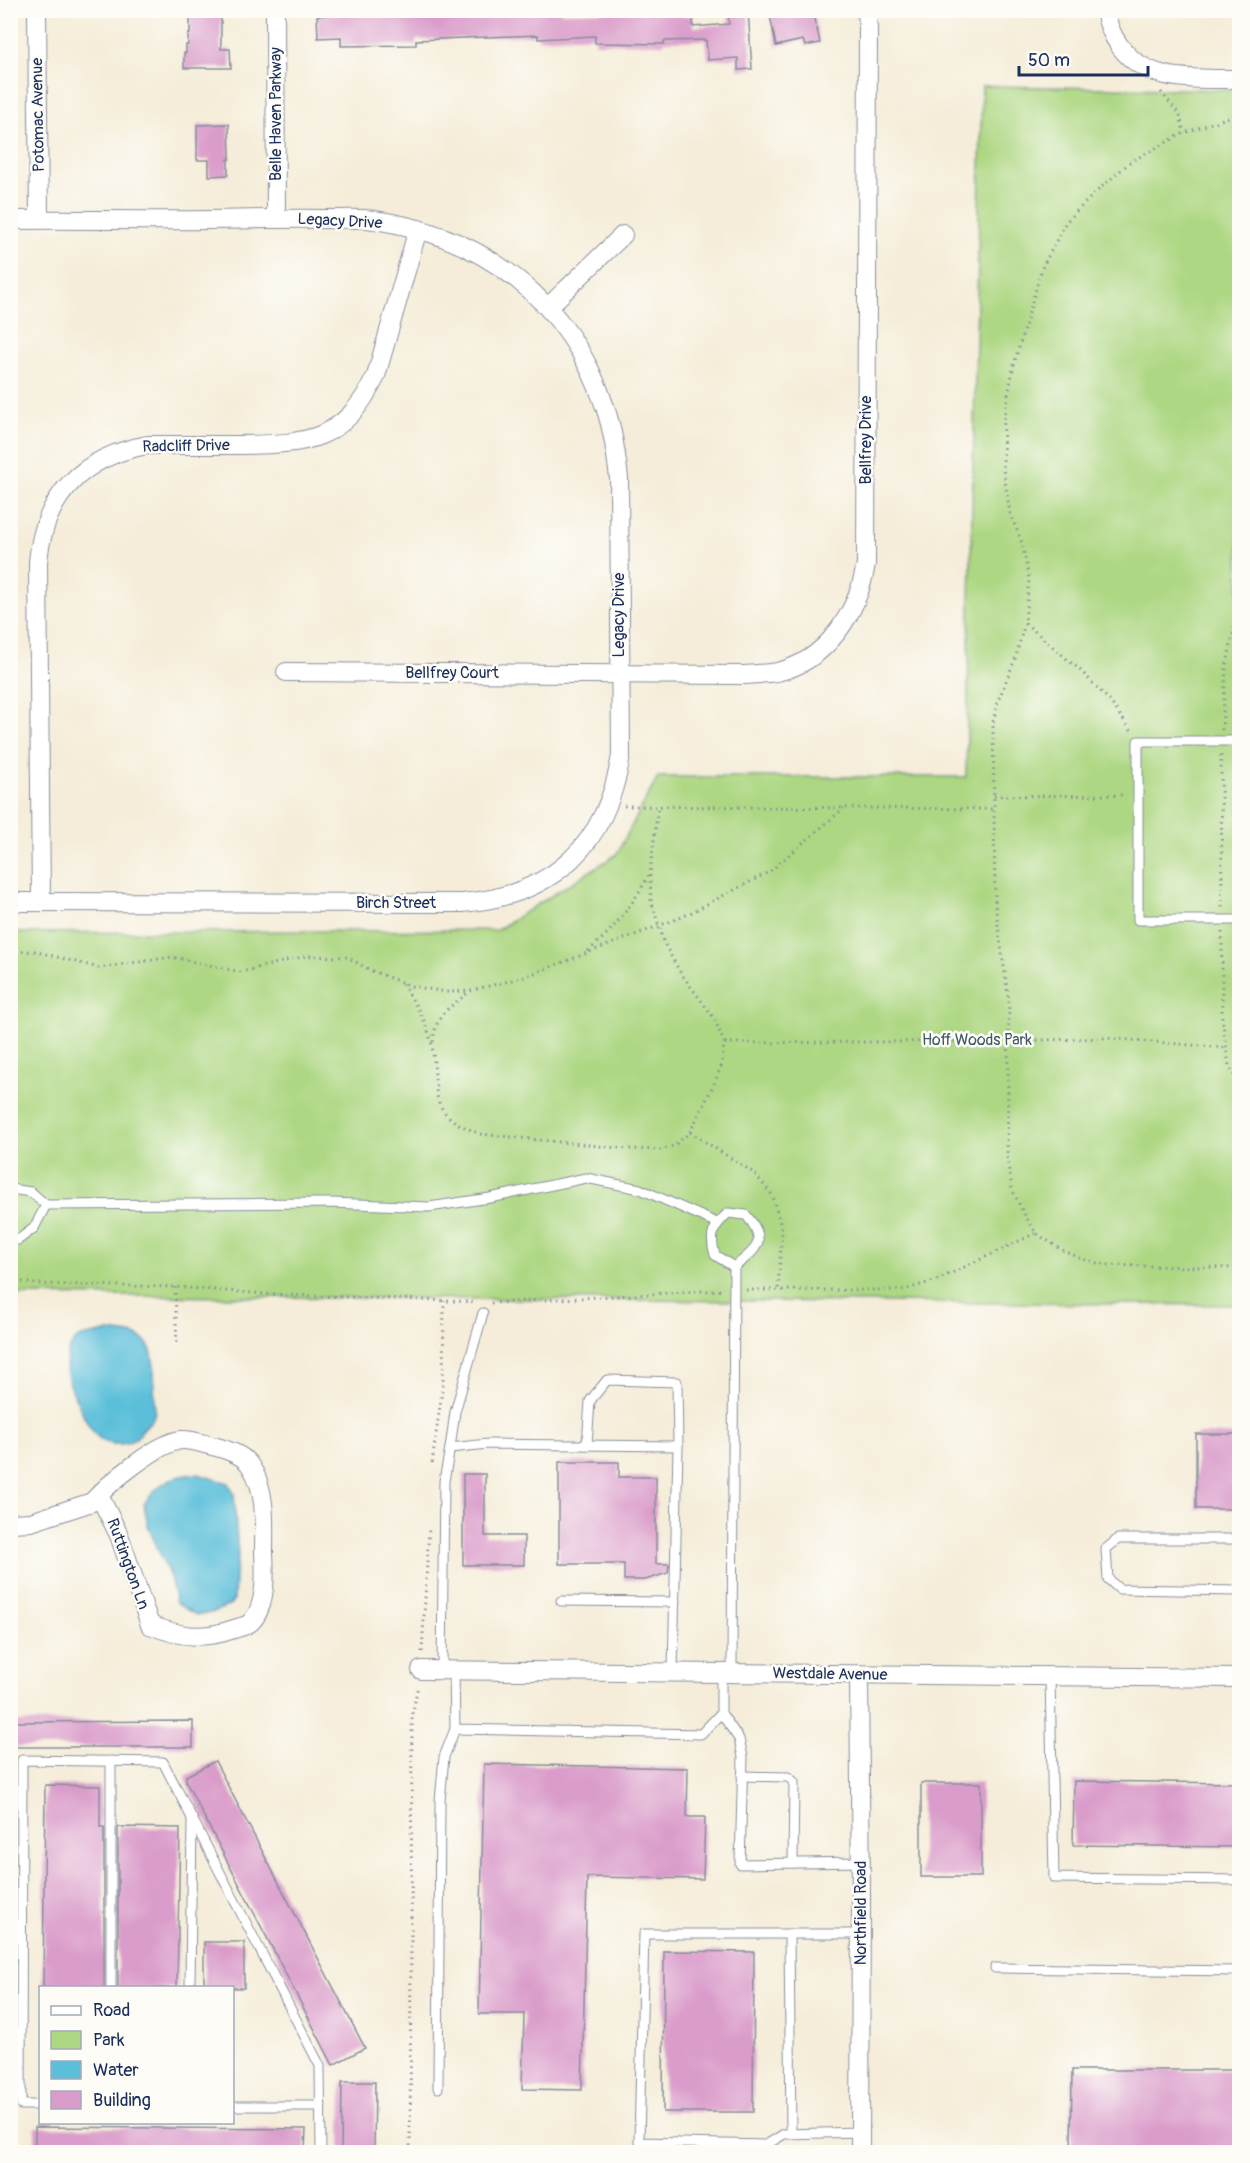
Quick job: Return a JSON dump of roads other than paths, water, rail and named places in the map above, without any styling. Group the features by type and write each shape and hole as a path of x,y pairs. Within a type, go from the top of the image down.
{"street":[{"name":"Potomac Avenue","path":"37,10 39,219"},
{"name":"Belle Haven Parkway","path":"275,10 276,218"},
{"name":"Bellfrey Drive","path":"619,674 744,675 776,672 812,656 828,643 839,630 858,597 866,564 868,63 866,10"},
{"path":"1106,10 1113,36 1124,52 1138,65 1155,74 1174,78 1239,79"},
{"name":"Legacy Drive","path":"10,220 276,218 373,220 418,229 452,240 479,253 528,287 548,307 575,345 594,380 605,407 615,444 619,478 619,674"},
{"name":"Radcliff Drive","path":"41,901 38,563 45,525 53,507 77,476 110,454 129,448 148,445 284,444 311,439 337,427 366,398 376,376 418,229"},
{"path":"548,307 623,235"},
{"name":"Bellfrey Court","path":"286,672 619,674"},
{"name":"Birch Street","path":"10,902 439,903 487,901 514,895 539,883 578,853 597,828 608,806 617,780 621,755 619,674"},
{"name":"Ruttington Ln","path":"10,1523 31,1522 92,1502 99,1495 130,1469 179,1440 221,1449 246,1460 253,1469 260,1490 263,1512 265,1586 256,1616 249,1624 222,1634 196,1637 173,1634 150,1625 120,1534 99,1495"},
{"name":"Westdale Avenue","path":"421,1670 1239,1678"},
{"name":"Northfield Road","path":"859,1674 860,2152"}],"lane":[{"path":"1239,741 1138,741 1138,920 1239,920"},
{"path":"10,1189 31,1192 46,1204 320,1203 429,1207 490,1198 586,1178 640,1189 717,1223"},
{"path":"10,1240 18,1240 34,1228 46,1204"},
{"path":"728,1213 746,1215 756,1227 758,1241 750,1255 734,1267 715,1254 711,1241 717,1223 728,1213"},
{"path":"455,1728 701,1734 721,1713 727,1672 734,1267"},
{"path":"438,2088 440,1801 444,1757 455,1728 448,1670 444,1482 455,1412 483,1313"},
{"path":"587,1445 590,1401 607,1380 677,1382 674,1672"},
{"path":"450,1448 488,1444 678,1446"},
{"path":"1239,1539 1118,1539 1106,1549 1108,1579 1119,1589 1239,1591"},
{"path":"561,1601 675,1602"},
{"path":"1050,1676 1054,1878 1239,1881"},
{"path":"721,1713 739,1739 743,1757 740,1864 861,1862"},
{"path":"39,2105 21,2105 22,1760 164,1762 320,2066 321,2152"},
{"path":"111,1761 111,1986"},
{"path":"742,1776 788,1777 794,1782 793,1863"},
{"path":"190,1986 192,1816"},
{"path":"860,2132 784,2134 766,2145 639,2142 644,1934 861,1934"},
{"path":"789,1934 791,2134"},
{"path":"995,1968 1239,1971"},
{"path":"234,2106 321,2106"}],"water":[{"path":"106,1332 131,1334 140,1338 146,1342 153,1358 155,1411 153,1418 134,1440 123,1444 112,1444 101,1440 93,1432 79,1406 67,1374 67,1356 76,1340"},
{"path":"198,1474 229,1483 234,1494 238,1556 234,1599 230,1605 211,1613 196,1615 176,1603 170,1577 148,1526 144,1504 155,1490 167,1481"}],"park label":[{"name":"Hoff Woods Park","path":"977,1040"}]}
